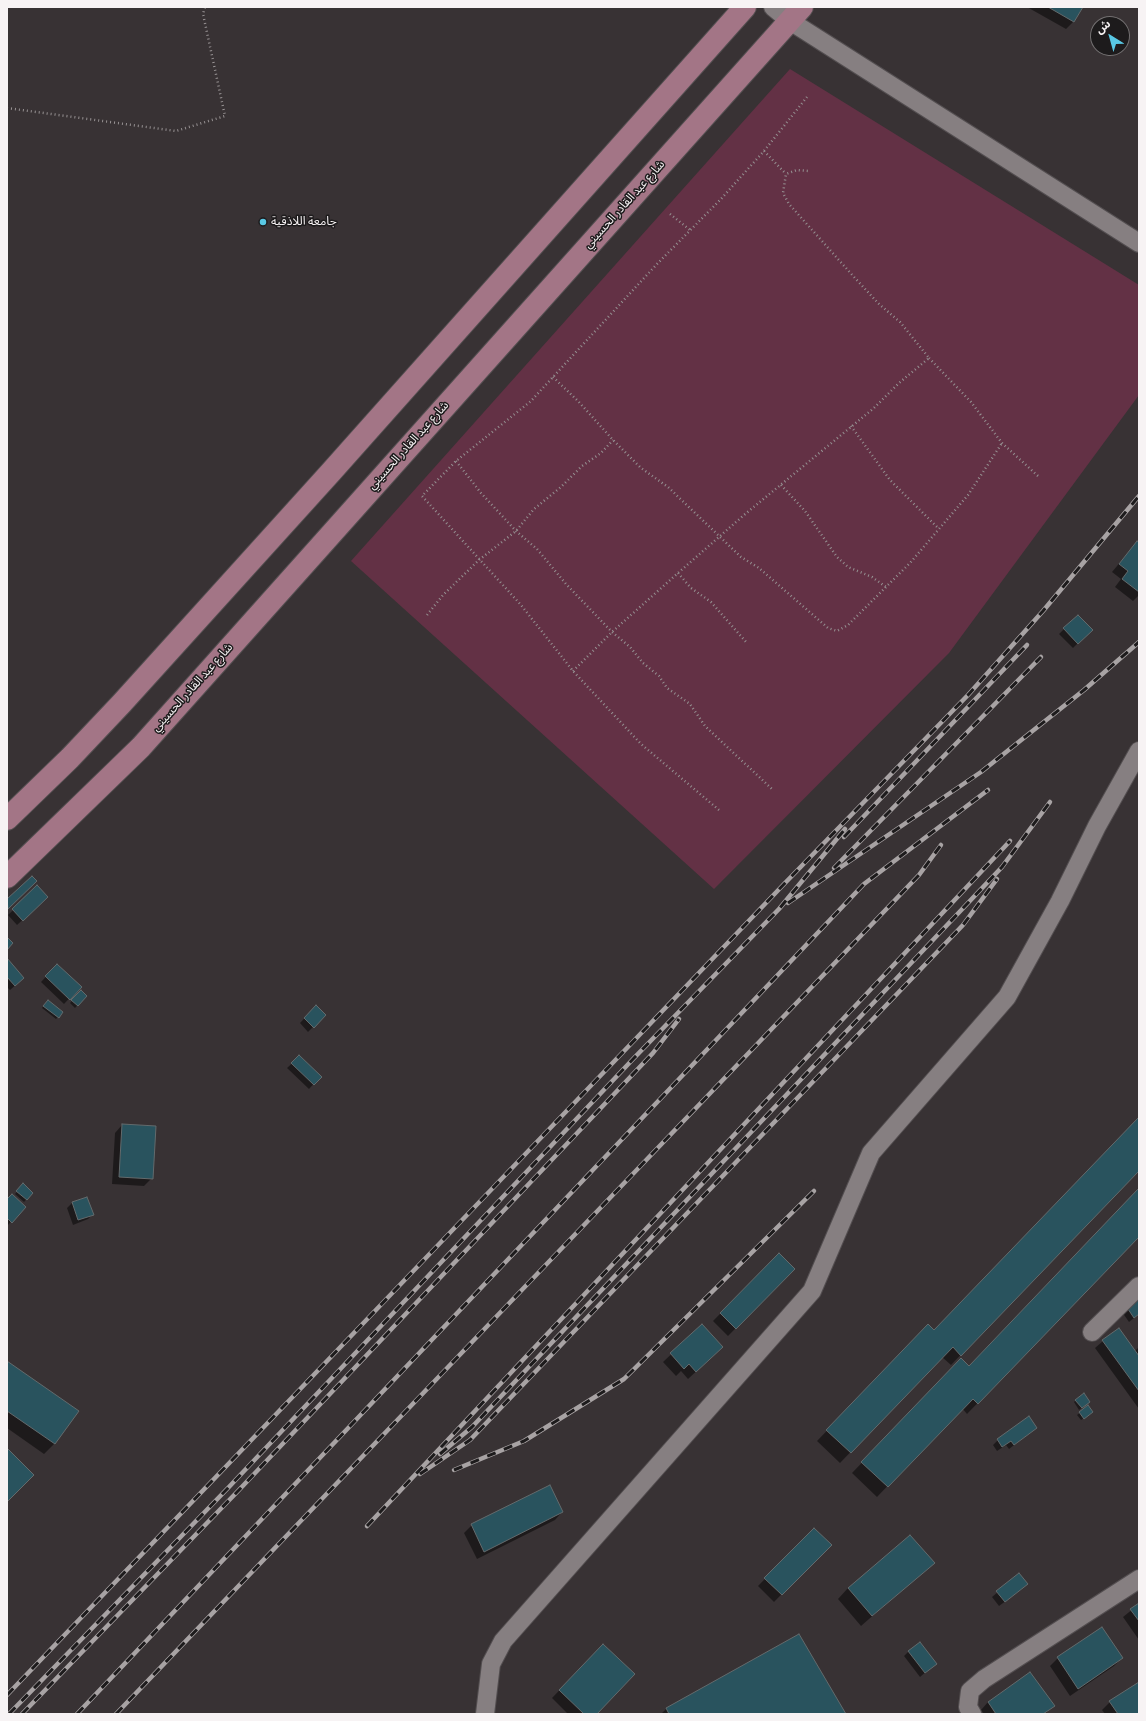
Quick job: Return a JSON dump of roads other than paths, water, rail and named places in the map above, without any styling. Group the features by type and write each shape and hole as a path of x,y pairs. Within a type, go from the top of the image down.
{"main road":[{"path":"7,819 70,758 128,697 331,472 745,7"},
{"name":"شارع عبد القادر الحسيني","path":"7,877 141,747 796,14"}],"street":[{"path":"773,7 796,14 1139,243"},
{"path":"485,1714 491,1664 503,1641 812,1291 871,1153 1007,997 1060,901 1101,819 1139,751"},
{"path":"1092,1332 1139,1286"},
{"path":"972,1714 968,1707 970,1691 984,1679 1139,1579"}],"railway":[{"path":"7,1695 786,882 968,695 1043,611 1139,496"},
{"path":"788,903 981,772 1084,690 1139,642"},
{"path":"844,837 1027,645"},
{"path":"834,868 1041,657"},
{"path":"77,1714 864,884 988,790"},
{"path":"440,1454 472,1427 1002,867 1050,802"},
{"path":"9,1714 228,1488 634,1058 779,909 845,829"},
{"path":"367,1526 1010,841"},
{"path":"116,1714 919,875 941,845"},
{"path":"420,1474 470,1440 963,925 997,879"},
{"path":"22,1714 238,1491 653,1053 679,1019"},
{"path":"454,1470 524,1441 624,1379 814,1191"}],"place":[{"name":"جامعة اللاذقية","path":"263,222"}]}
